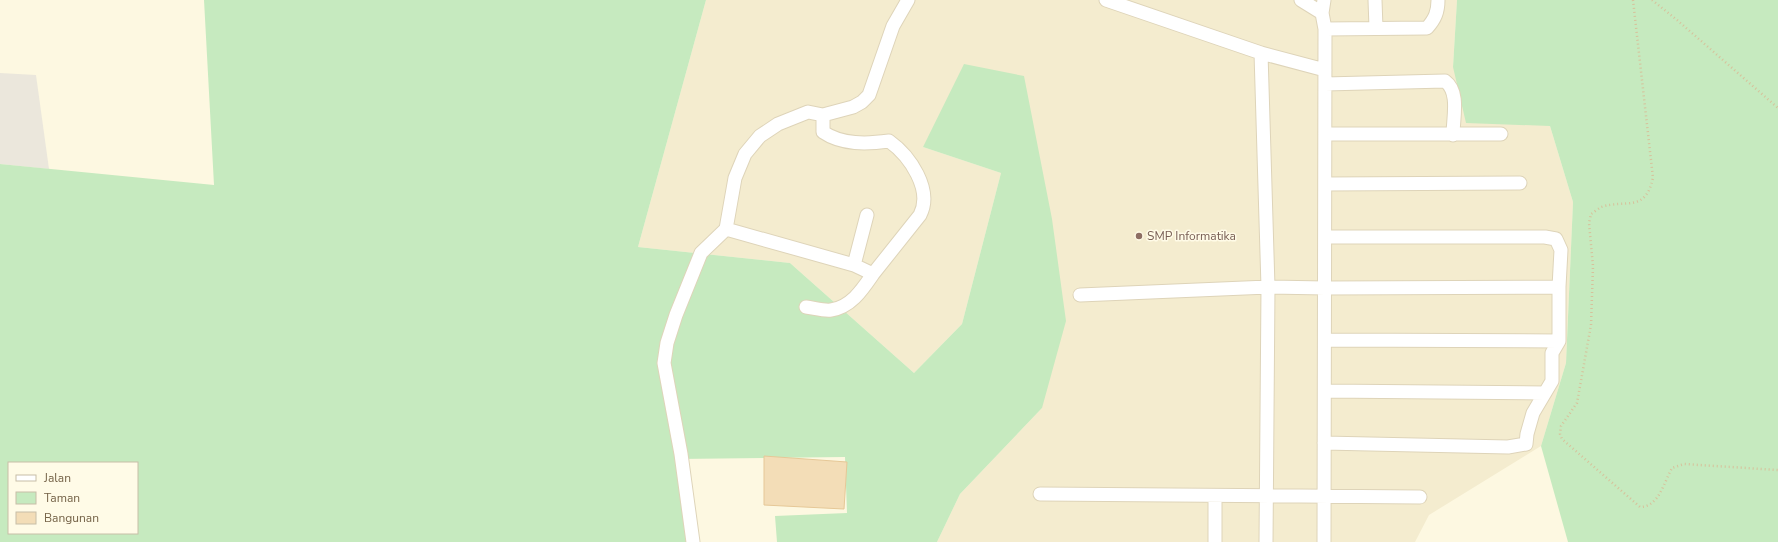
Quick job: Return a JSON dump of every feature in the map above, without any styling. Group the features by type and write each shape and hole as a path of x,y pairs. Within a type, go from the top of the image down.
{"street":[{"path":"693,542 681,454 664,363 667,343 676,315 701,252 726,229 735,178 745,154 760,136 778,124 808,112 823,115 853,107 862,102 869,95 893,26 908,0"},
{"path":"1106,0 1260,54 1325,70"},
{"path":"1301,0 1322,13"},
{"path":"1324,0 1322,13 1325,29 1324,542"},
{"path":"1375,0 1376,28"},
{"path":"1325,29 1427,28 1436,15 1438,0"},
{"path":"1260,54 1268,287 1266,542"},
{"path":"1325,84 1445,81 1451,86 1454,101 1453,135"},
{"path":"806,307 830,310 838,308 853,300 920,215 925,206 921,184 916,170 898,147 889,141 865,144 831,137 823,132 823,115"},
{"path":"1325,134 1501,134"},
{"path":"1325,184 1520,183"},
{"path":"854,265 867,215"},
{"path":"726,229 854,265 873,274"},
{"path":"1324,237 1551,238 1556,239 1561,250 1558,287 1559,341 1552,353 1552,381 1533,413 1527,434 1526,444 1518,446 1324,443"},
{"path":"1080,295 1268,287 1558,287"},
{"path":"1324,340 1559,341"},
{"path":"1324,391 1545,393"},
{"path":"1040,494 1266,497 1420,497"},
{"path":"1215,496 1215,542"}],"path":[{"path":"1633,0 1653,178 1651,190 1638,203 1601,207 1591,214 1589,223 1593,266 1591,325 1577,403 1561,426 1560,434 1562,439 1640,507 1648,507 1654,502 1672,468 1684,464 1778,470"},
{"path":"1652,0 1778,108"}],"shaded area":[{"path":"706,0 1457,0 1453,67 1550,126 1573,202 1566,363 1541,446 1429,515 1415,542 937,542 960,494 1042,408 1023,76 923,147 1001,173 962,324 914,373 790,263 638,247"},
{"path":"0,73 36,75 49,169 0,164"}],"green space":[{"path":"204,0 706,0 638,247 790,263 914,373 962,324 1001,173 923,147 964,64 1024,76 1052,219 1066,321 1042,408 960,494 937,542 777,542 775,516 847,513 845,457 678,459 688,542 0,542 0,164 214,185"},
{"path":"1457,0 1778,0 1778,542 1568,542 1541,446 1566,363 1573,202 1550,126 1466,123 1453,67"}],"building":[{"path":"764,456 847,462 844,509 764,505"}],"place":[{"name":"SMP Informatika","path":"1139,236"}]}
